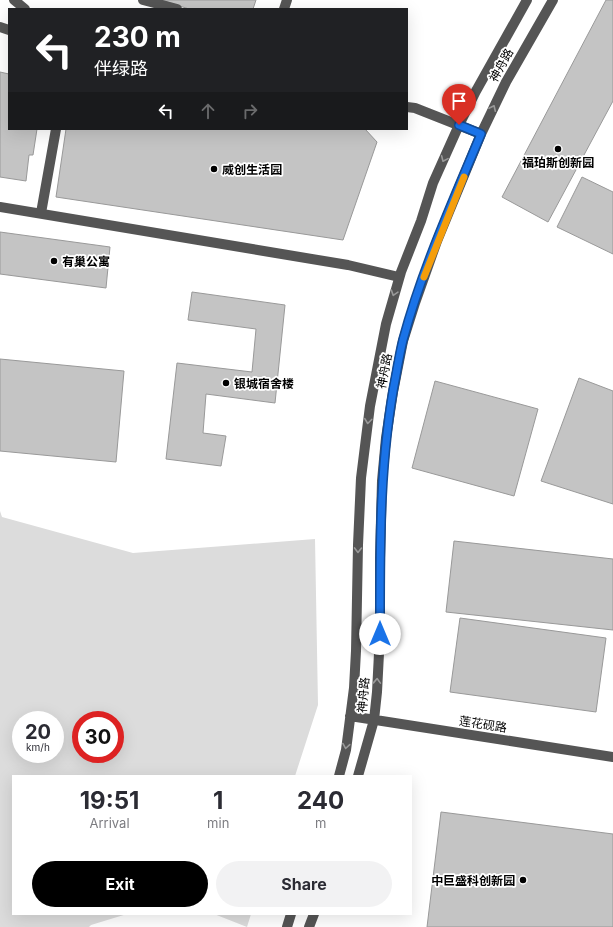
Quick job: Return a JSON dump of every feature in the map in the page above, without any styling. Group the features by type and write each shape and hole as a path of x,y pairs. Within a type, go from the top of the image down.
{"street":[{"path":"14,0 24,8"},
{"path":"143,0 173,8"},
{"name":"神舟路","path":"340,775 346,750 354,688 361,478 370,406 378,358 386,324 399,277 421,221 433,183 476,91 527,0"},
{"name":"神舟路","path":"358,775 374,720 377,692 380,634 382,481 386,438 403,341 437,241 481,134 506,82 553,0"},
{"path":"408,107 415,108 481,134"},
{"path":"41,213 56,130"},
{"path":"0,207 348,265 399,277"},
{"name":"莲花砚路","path":"350,716 613,757"},
{"path":"287,927 291,915"},
{"path":"309,927 314,915"}],"shaded area":[{"path":"0,511 2,517 133,553 315,539 318,705 295,775 12,775 12,915 124,915 91,925 89,927 0,927"},
{"path":"217,915 251,915 247,927"}],"building":[{"path":"161,0 256,0 253,8 186,8"},
{"name":"福珀斯创新园","path":"606,0 613,0 613,101 548,222 502,197"},
{"path":"0,72 8,74 8,130 37,130 33,155 29,155 26,181 0,177"},
{"name":"威创生活园","path":"66,130 366,130 377,142 343,240 56,197"},
{"path":"582,177 613,192 613,254 557,227"},
{"name":"有巢公寓","path":"0,232 110,247 106,288 0,274"},
{"name":"银城宿舍楼","path":"192,292 285,305 275,403 206,394 203,433 226,436 221,466 166,459 177,363 252,372 256,329 188,320"},
{"path":"0,359 124,371 116,462 0,451"},
{"path":"579,378 613,391 613,504 541,481"},
{"path":"435,381 538,409 514,496 412,468"},
{"path":"454,541 613,559 613,630 446,612"},
{"path":"460,618 606,638 596,712 450,692"},
{"name":"中巨盛科创新园","path":"441,812 613,834 613,927 427,927"}],"slow traffic":[{"path":"424,277 437,241 464,177"}],"place":[{"name":"福珀斯创新园","path":"558,149"},
{"name":"威创生活园","path":"214,169"},
{"name":"有巢公寓","path":"54,261"},
{"name":"银城宿舍楼","path":"226,383"},
{"name":"中巨盛科创新园","path":"523,880"}],"route":[{"path":"380,634 382,481 386,438 393,392 403,341 415,302 437,241 481,134 459,125"}]}
